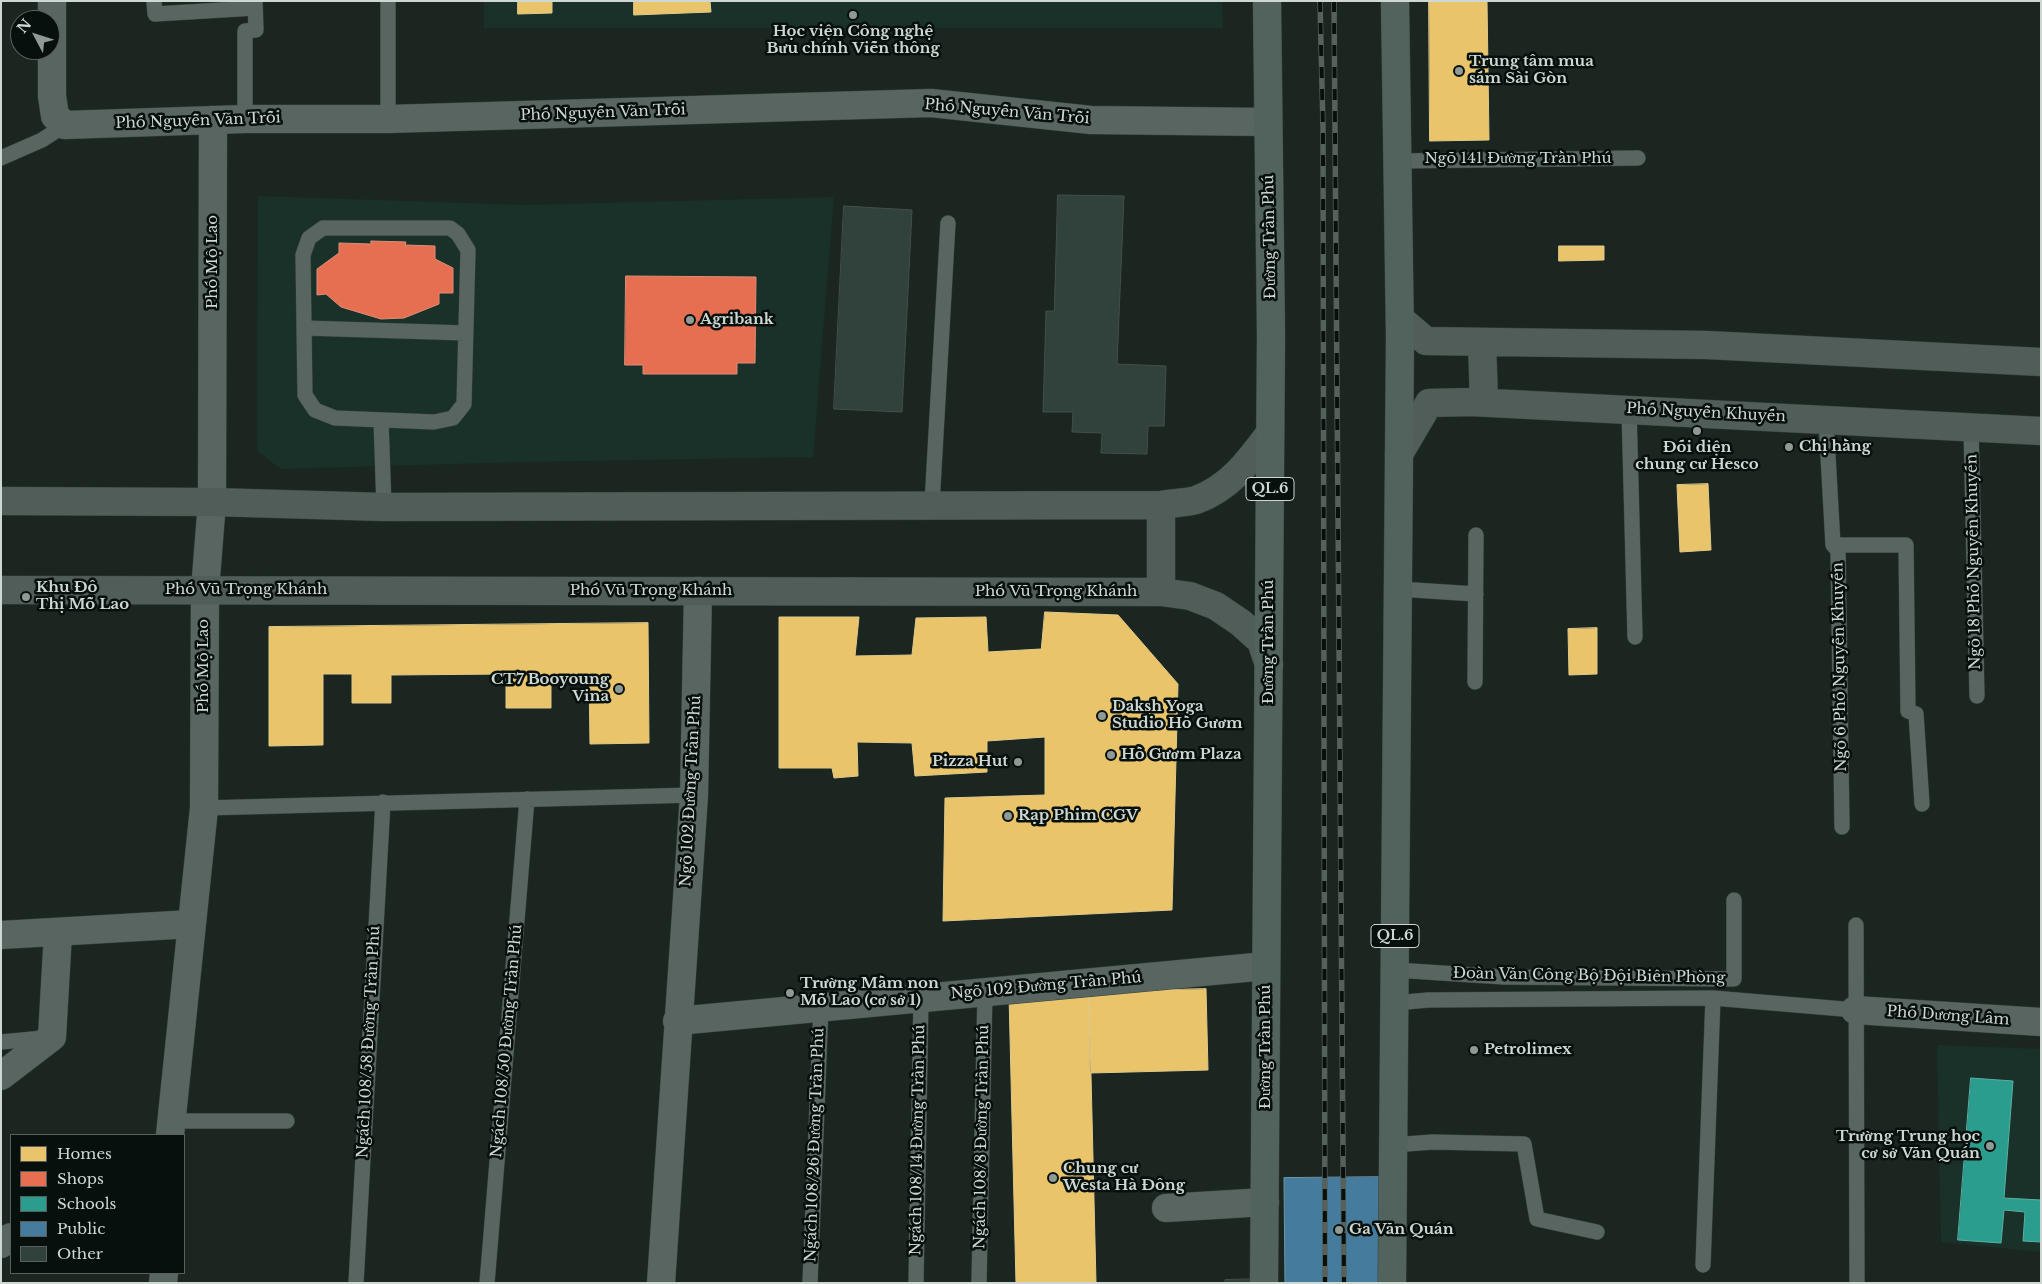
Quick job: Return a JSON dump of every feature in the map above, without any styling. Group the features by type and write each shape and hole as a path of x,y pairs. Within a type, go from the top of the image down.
{"highway":[{"name":"Đường Trần Phú","path":"1264,1283 1272,336 1267,1"},
{"name":"QL.6","path":"1392,1283 1400,454 1395,1"}],"main road":[{"path":"1400,319 1426,341 1707,345 2041,362"},
{"path":"1482,342 1484,402"},
{"name":"Phố Nguyễn Khuyến","path":"1400,454 1429,403 1484,402 2041,431"},
{"path":"1,501 212,502 384,507 1161,504 1194,500 1216,491 1233,479 1270,433"},
{"path":"1161,504 1161,592"},
{"name":"Phố Vũ Trọng Khánh","path":"1,590 1161,592 1190,596 1216,606 1241,623 1261,641 1269,665"}],"street":[{"path":"52,1 52,96 55,116 64,125"},
{"name":"Phố Nguyễn Văn Trỗi","path":"64,125 245,119 388,119 930,103 1091,120 1268,122"},
{"name":"Phố Mộ Lao","path":"164,1131 192,924 204,808 205,590 212,502 213,120"},
{"name":"Ngõ 102 Đường Trần Phú","path":"661,1283 677,1021 694,795 698,591"},
{"path":"1,935 192,924"},
{"path":"1,1076 52,1037 58,932"},
{"name":"Ngõ 102 Đường Trần Phú","path":"677,1021 1266,966"},
{"name":"Phố Dương Lâm","path":"1855,1010 2041,1022"},
{"path":"1166,1208 1265,1202"}],"lane":[{"path":"154,1 155,14 255,5 256,30 245,31 245,119"},
{"path":"388,1 388,119"},
{"path":"1,158 42,140 64,125"},
{"name":"Ngõ 141 Đường Trần Phú","path":"1398,161 1638,158"},
{"path":"932,504 948,223"},
{"path":"323,228 450,228 458,234 468,250 464,404 453,418 434,422 335,418 314,410 305,395 304,328 303,256 309,238 323,228"},
{"path":"304,328 466,333"},
{"path":"1629,409 1635,637"},
{"path":"381,420 384,507"},
{"name":"Ngõ 6 Phố Nguyễn Khuyến","path":"1826,420 1833,545 1838,550 1842,827"},
{"name":"Ngõ 18 Phố Nguyễn Khuyến","path":"1971,427 1977,696"},
{"path":"1475,682 1476,535"},
{"path":"1833,545 1906,545 1908,711 1916,714 1922,804"},
{"path":"1398,589 1476,594"},
{"path":"204,808 694,795"},
{"name":"Ngách 108/50 Đường Trần Phú","path":"487,1283 527,800"},
{"name":"Ngách 108/58 Đường Trần Phú","path":"356,1283 382,802"},
{"name":"Đoàn Văn Công Bộ Đội Biên Phòng","path":"1395,970 1504,977 1734,979 1734,900"},
{"path":"1856,925 1856,1283"},
{"name":"Ngách 108/8 Đường Trần Phú","path":"979,1283 985,992"},
{"name":"Ngách 108/14 Đường Trần Phú","path":"916,1283 921,998"},
{"path":"1395,1002 1428,1000 1713,998 1855,1010"},
{"path":"1703,1265 1713,998"},
{"name":"Ngách 108/26 Đường Trần Phú","path":"810,1283 821,1007"},
{"path":"1,1042 52,1037"},
{"path":"164,1131 288,1121"},
{"path":"1394,1145 1432,1142 1524,1144 1537,1219 1597,1232"}],"shaded area":[{"name":"Học viện Công nghệ Bưu chính Viễn thông","path":"484,1 1222,1 1223,28 484,28"},
{"path":"258,196 525,205 834,197 813,457 522,462 281,469 257,451"},
{"name":"Trường Trung học cơ sở Văn Quán","path":"1937,1045 2041,1049 2041,1252 1941,1242"}],"building: Homes":[{"path":"518,1 552,1 552,13 518,14"},
{"path":"634,1 710,1 711,12 634,15"},
{"name":"Trung tâm mua sắm Sài Gòn","path":"1429,1 1487,1 1489,140 1430,141"},
{"path":"1559,246 1604,246 1604,260 1559,261"},
{"path":"1708,484 1711,550 1680,552 1677,485"},
{"name":"Hồ Gươm Plaza","path":"1045,612 1118,615 1178,684 1172,910 943,921 945,798 1045,795 1045,737 987,741 987,772 915,776 912,743 857,742 858,776 834,778 832,768 779,768 779,617 859,617 855,656 912,655 916,618 986,617 988,652 1041,649"},
{"name":"CT7 Booyoung Vina","path":"648,623 649,743 590,744 589,674 551,674 551,708 506,708 506,674 391,675 391,703 352,703 352,674 323,674 323,745 269,746 269,627"},
{"path":"1597,628 1597,674 1569,675 1568,629"},
{"path":"1206,989 1208,1070 1090,1073 1089,992"},
{"name":"Chung cư Westa Hà Đông","path":"1089,992 1096,1283 1016,1283 1009,995"}],"building: Shops":[{"path":"371,241 406,242 405,245 435,246 435,259 453,268 453,293 439,293 439,304 404,318 381,319 341,307 326,294 317,295 317,269 339,253 339,243 371,244"},
{"name":"Agribank","path":"626,276 756,277 755,363 737,363 737,374 643,374 643,365 625,365"}],"building: Schools":[{"path":"1971,1078 2013,1081 2004,1198 2041,1200 2041,1242 2023,1241 2025,1212 2004,1210 2001,1243 1958,1240"}],"building: Public":[{"name":"Ga Văn Quán","path":"1393,1177 1393,1283 1285,1283 1284,1178"}],"building: Other":[{"path":"1058,195 1124,196 1117,364 1166,366 1164,426 1148,426 1147,454 1101,453 1102,433 1072,432 1073,412 1043,412 1046,311 1054,311"},
{"path":"844,206 912,210 902,412 834,409"},
{"path":"1263,1279 1263,1283 1225,1283 1225,1280"}],"railway":[{"path":"1320,1 1323,128 1325,1283"},
{"path":"1334,1 1344,1283"}],"place":[{"name":"Học viện Công nghệ Bưu chính Viễn thông","path":"853,15"},
{"name":"Trung tâm mua sắm Sài Gòn","path":"1459,71"},
{"name":"Agribank","path":"690,320"},
{"name":"Đối diện chung cư Hesco","path":"1697,431"},
{"name":"Chị hằng","path":"1789,447"},
{"name":"Khu Đô Thị Mỗ Lao","path":"26,597"},
{"name":"CT7 Booyoung Vina","path":"619,689"},
{"name":"Daksh Yoga Studio Hồ Gươm","path":"1102,716"},
{"name":"Hồ Gươm Plaza","path":"1111,755"},
{"name":"Pizza Hut","path":"1018,762"},
{"name":"Rạp Phim CGV","path":"1008,816"},
{"name":"Trường Mầm non Mỗ Lao (cơ sở 1)","path":"790,993"},
{"name":"Petrolimex","path":"1474,1050"},
{"name":"Trường Trung học cơ sở Văn Quán","path":"1990,1146"},
{"name":"Chung cư Westa Hà Đông","path":"1053,1178"},
{"name":"Ga Văn Quán","path":"1339,1230"}]}
